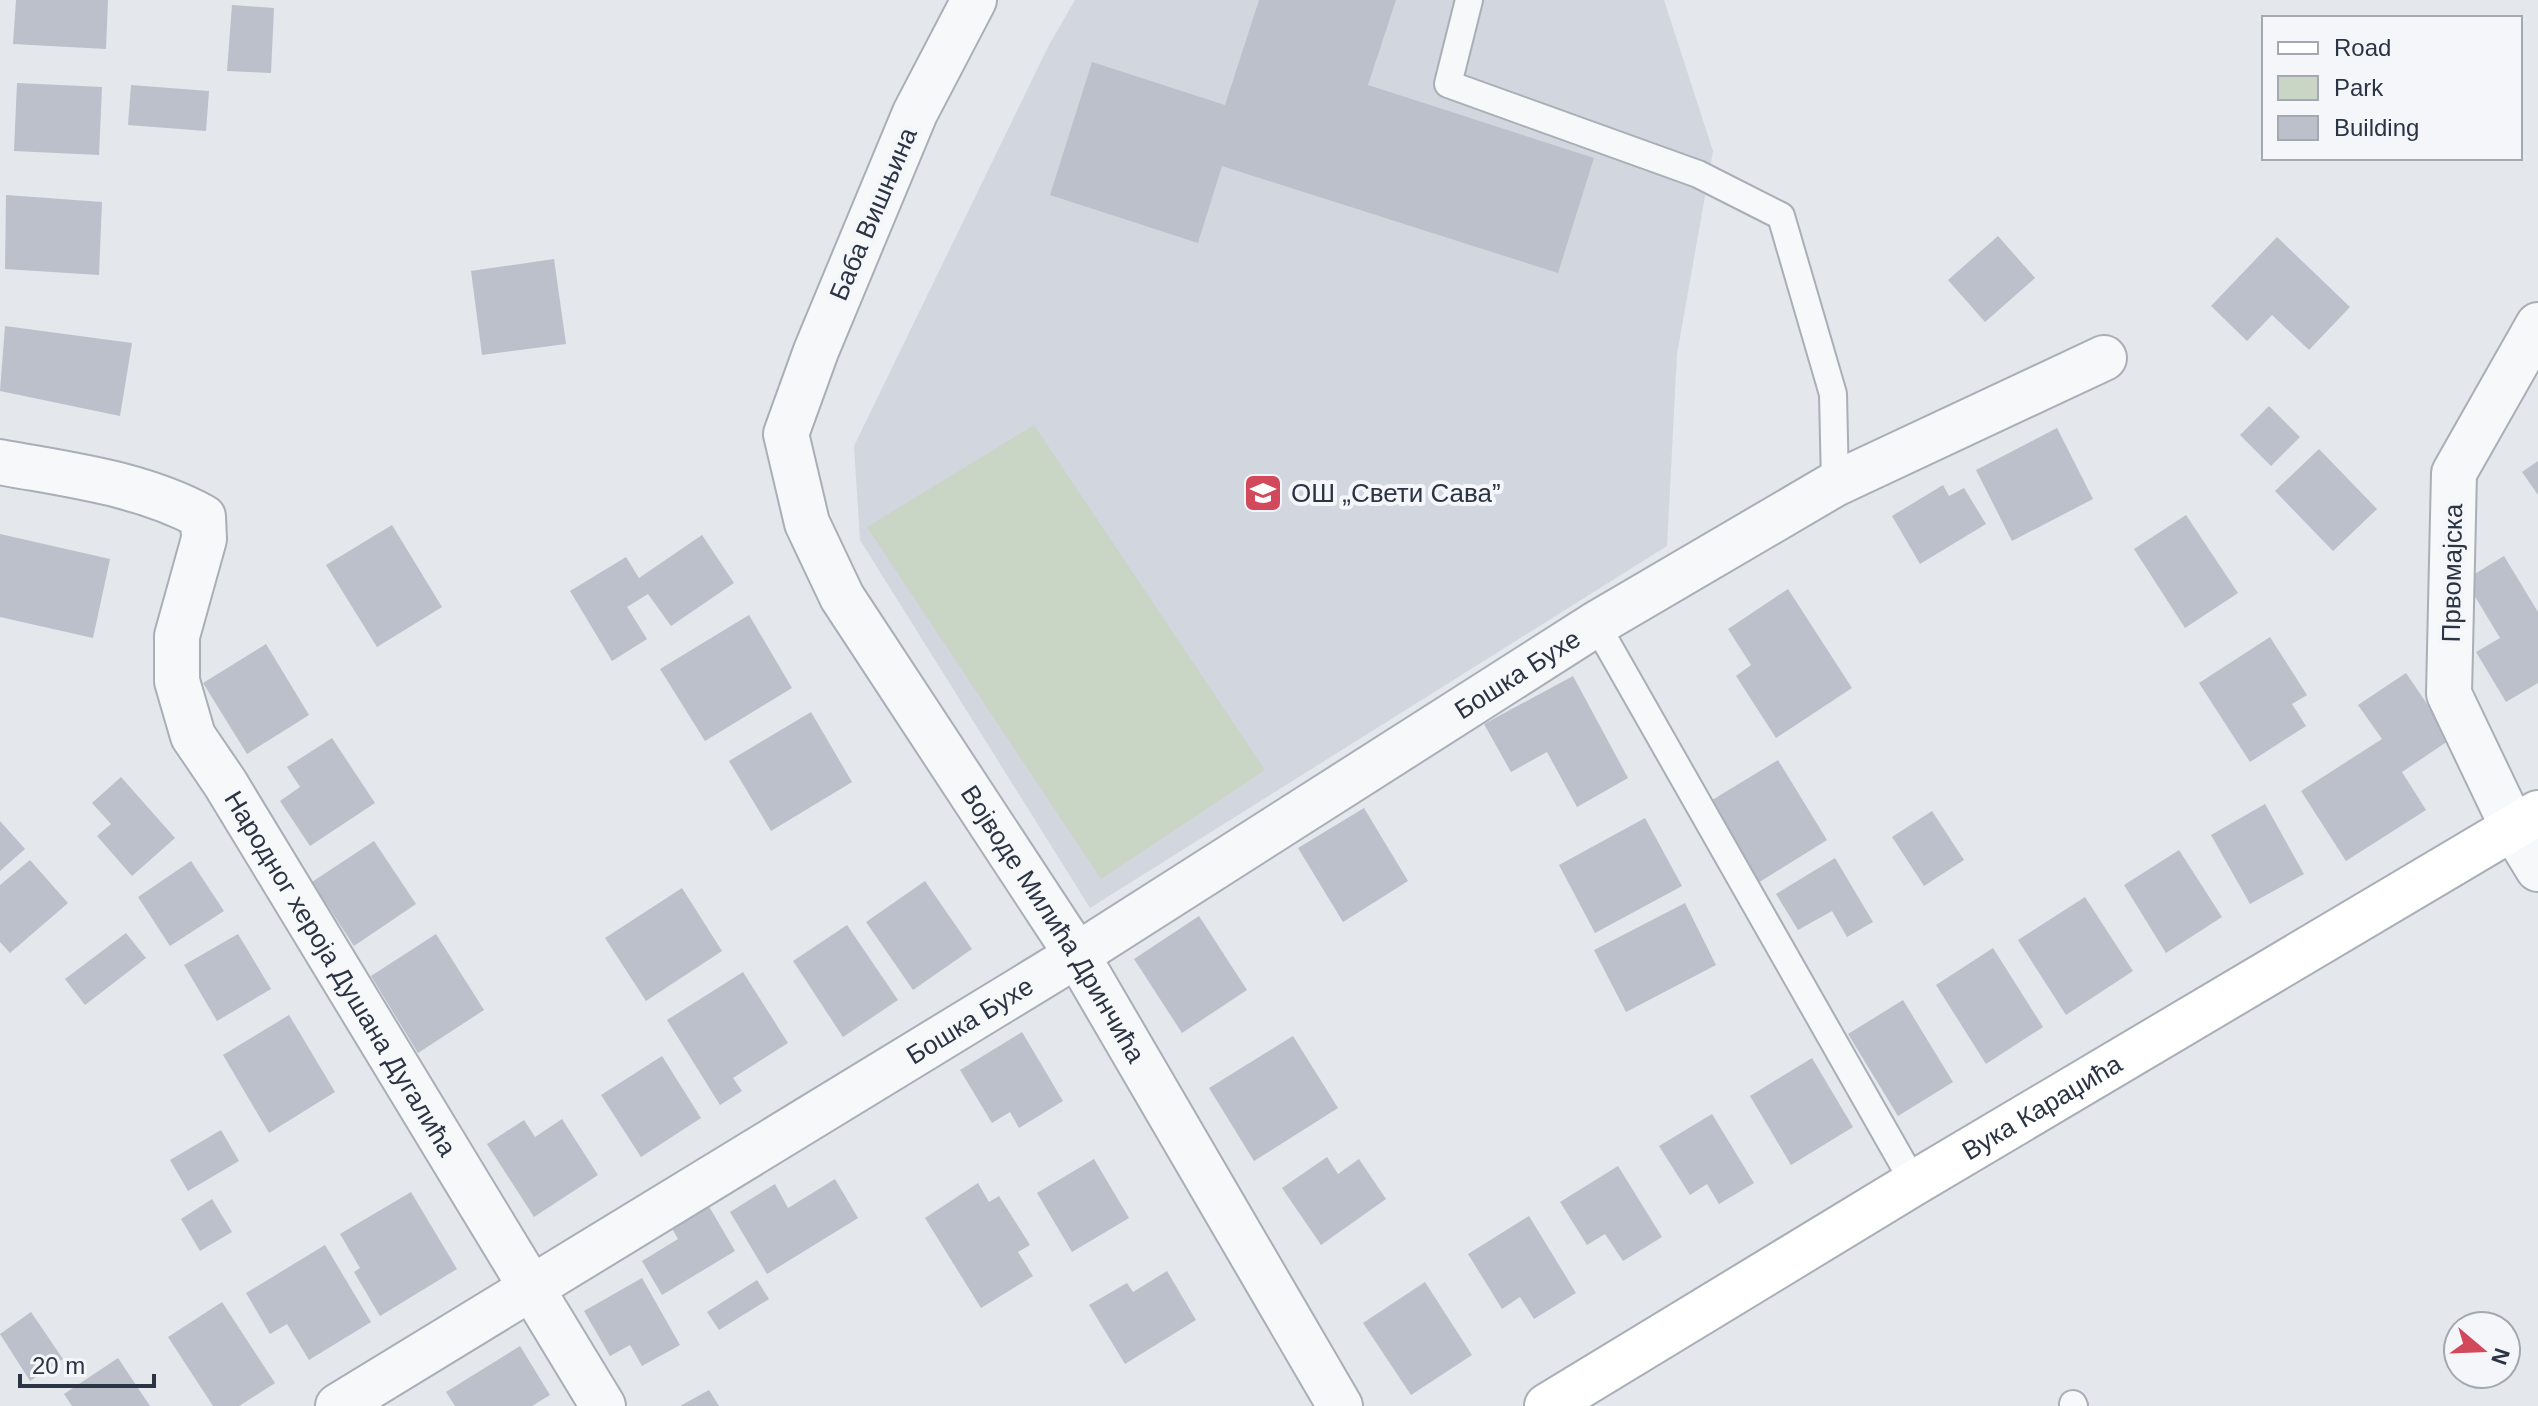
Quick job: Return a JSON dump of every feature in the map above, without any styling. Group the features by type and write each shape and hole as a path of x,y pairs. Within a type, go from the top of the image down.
{"street":[{"name":"Баба Вишњина","path":"786,434 816,351 915,113 974,0"},
{"name":"Првомајска","path":"2538,325 2454,473 2449,694 2526,820 2538,869"},
{"name":"Бошка Бухе","path":"338,1406 1077,955 1596,624 1835,484 2104,358"},
{"name":"Војводе Милића Дринчића","path":"786,434 807,523 842,597 1077,955 1340,1406"},
{"name":"Народног хероја Душана Дугалића","path":"0,462 144,491 203,517 204,539 177,636 177,681 193,736 534,1288 603,1406"},
{"name":"Вука Караџића","path":"1547,1406 1914,1183 2526,820"}],"lane":[{"path":"1469,0 1448,84 1698,174 1781,216 1833,394 1835,484"},
{"name":"Бошка Бухе","path":"1596,624 1914,1183"}],"shaded area":[{"name":"ОШ „Свети Сава”","path":"1075,0 1664,0 1713,151 1677,354 1667,546 1090,908 860,540 854,446 1049,45"}],"green space":[{"path":"1034,425 1265,770 1101,879 867,527"}],"building":[{"path":"16,0 108,0 106,49 13,44"},
{"path":"1259,0 1396,0 1368,85 1594,158 1558,273 1222,166 1198,243 1050,195 1092,62 1225,105"},
{"path":"232,5 274,8 271,73 227,71"},
{"path":"17,83 102,87 99,155 14,151"},
{"path":"131,85 209,91 206,131 128,125"},
{"path":"6,195 102,202 99,275 5,269"},
{"path":"1998,236 2035,278 1985,322 1948,280"},
{"path":"2277,237 2350,307 2309,350 2272,315 2247,341 2211,306"},
{"path":"554,259 566,344 482,355 471,271"},
{"path":"5,326 132,343 120,416 0,391"},
{"path":"2269,406 2300,437 2271,466 2240,435"},
{"path":"2057,428 2093,499 2012,541 1976,470"},
{"path":"2319,449 2377,509 2333,551 2275,491"},
{"path":"2538,461 2538,495 2522,472"},
{"path":"1943,485 1949,496 1964,488 1986,524 1920,564 1892,516"},
{"path":"2186,515 2238,593 2185,628 2134,549"},
{"path":"392,525 442,607 377,647 326,565"},
{"path":"0,534 110,559 93,638 0,617"},
{"path":"702,535 734,583 671,626 648,594 627,607 647,639 612,661 570,591 626,557 639,578"},
{"path":"2504,556 2538,612 2538,683 2506,702 2476,652 2500,638 2465,580"},
{"path":"1788,589 1852,688 1776,738 1736,676 1751,665 1728,629"},
{"path":"749,615 792,688 705,741 660,669"},
{"path":"2270,637 2307,695 2292,704 2306,726 2250,762 2199,683"},
{"path":"266,644 309,715 247,754 203,683"},
{"path":"2406,673 2451,739 2402,772 2426,810 2346,861 2301,791 2382,739 2358,705"},
{"path":"1573,676 1628,778 1577,807 1547,752 1511,772 1484,724"},
{"path":"811,712 852,782 771,831 729,761"},
{"path":"332,738 375,803 310,846 280,801 300,787 287,767"},
{"path":"1778,760 1827,840 1753,886 1704,805"},
{"path":"121,777 175,838 132,876 97,836 111,824 92,803"},
{"path":"2265,804 2304,874 2250,904 2211,835"},
{"path":"1364,808 1408,881 1343,922 1298,848"},
{"path":"1932,811 1964,860 1924,886 1892,837"},
{"path":"1645,818 1682,886 1595,933 1559,865"},
{"path":"0,821 25,849 0,871"},
{"path":"374,841 416,904 354,946 312,882"},
{"path":"2179,850 2222,917 2166,953 2124,885"},
{"path":"1835,858 1873,922 1847,937 1832,911 1798,930 1776,894"},
{"path":"30,860 68,903 10,953 0,942 0,885"},
{"path":"191,861 224,911 170,946 138,897"},
{"path":"925,881 972,949 913,990 866,922"},
{"path":"682,888 722,951 646,1001 605,938"},
{"path":"2085,897 2133,971 2066,1015 2018,940"},
{"path":"1685,903 1716,965 1626,1012 1594,950"},
{"path":"1199,916 1247,990 1182,1033 1134,959"},
{"path":"847,925 898,1000 843,1037 793,961"},
{"path":"126,933 146,958 85,1005 65,979"},
{"path":"238,934 271,989 217,1021 184,965"},
{"path":"436,934 484,1010 418,1053 371,976"},
{"path":"1993,948 2043,1027 1986,1064 1936,985"},
{"path":"743,972 788,1043 733,1078 742,1091 720,1105 667,1020"},
{"path":"1903,1000 1953,1082 1898,1116 1848,1034"},
{"path":"289,1015 335,1092 269,1133 223,1055"},
{"path":"1022,1032 1063,1101 1019,1128 1010,1112 992,1123 960,1070"},
{"path":"1293,1036 1338,1108 1254,1161 1209,1088"},
{"path":"662,1056 701,1118 641,1157 601,1095"},
{"path":"1812,1058 1853,1127 1791,1165 1750,1096"},
{"path":"1712,1114 1754,1183 1719,1204 1707,1184 1690,1195 1659,1146"},
{"path":"562,1119 598,1175 534,1217 487,1144 524,1120 535,1137"},
{"path":"221,1130 239,1161 188,1191 170,1160"},
{"path":"1327,1157 1338,1174 1359,1159 1386,1199 1321,1245 1282,1188"},
{"path":"1094,1159 1129,1218 1072,1252 1037,1193"},
{"path":"1618,1166 1662,1237 1623,1261 1605,1234 1587,1245 1560,1202"},
{"path":"835,1179 858,1218 767,1274 730,1212 775,1184 788,1208"},
{"path":"978,1183 989,1202 999,1196 1030,1245 1018,1252 1033,1276 981,1308 925,1218"},
{"path":"411,1192 457,1269 380,1316 354,1272 360,1268 340,1234"},
{"path":"212,1199 232,1232 200,1251 181,1219"},
{"path":"707,1203 735,1251 662,1295 642,1261 678,1239 670,1225"},
{"path":"1529,1216 1576,1293 1534,1319 1520,1297 1502,1309 1468,1254"},
{"path":"325,1245 371,1322 309,1360 287,1324 270,1334 246,1293"},
{"path":"1167,1271 1196,1320 1125,1364 1089,1305 1127,1283 1133,1292"},
{"path":"642,1278 680,1345 642,1366 630,1345 610,1356 584,1311"},
{"path":"757,1280 769,1299 719,1330 707,1312"},
{"path":"1425,1282 1472,1355 1411,1395 1363,1323"},
{"path":"222,1302 275,1383 239,1406 213,1406 168,1337"},
{"path":"31,1312 63,1359 30,1381 0,1334"},
{"path":"520,1346 550,1395 532,1406 455,1406 446,1392"},
{"path":"118,1358 150,1406 72,1406 64,1394"},
{"path":"709,1390 719,1406 680,1406"}],"place":[{"name":"ОШ „Свети Сава”","path":"1263,493"}]}
